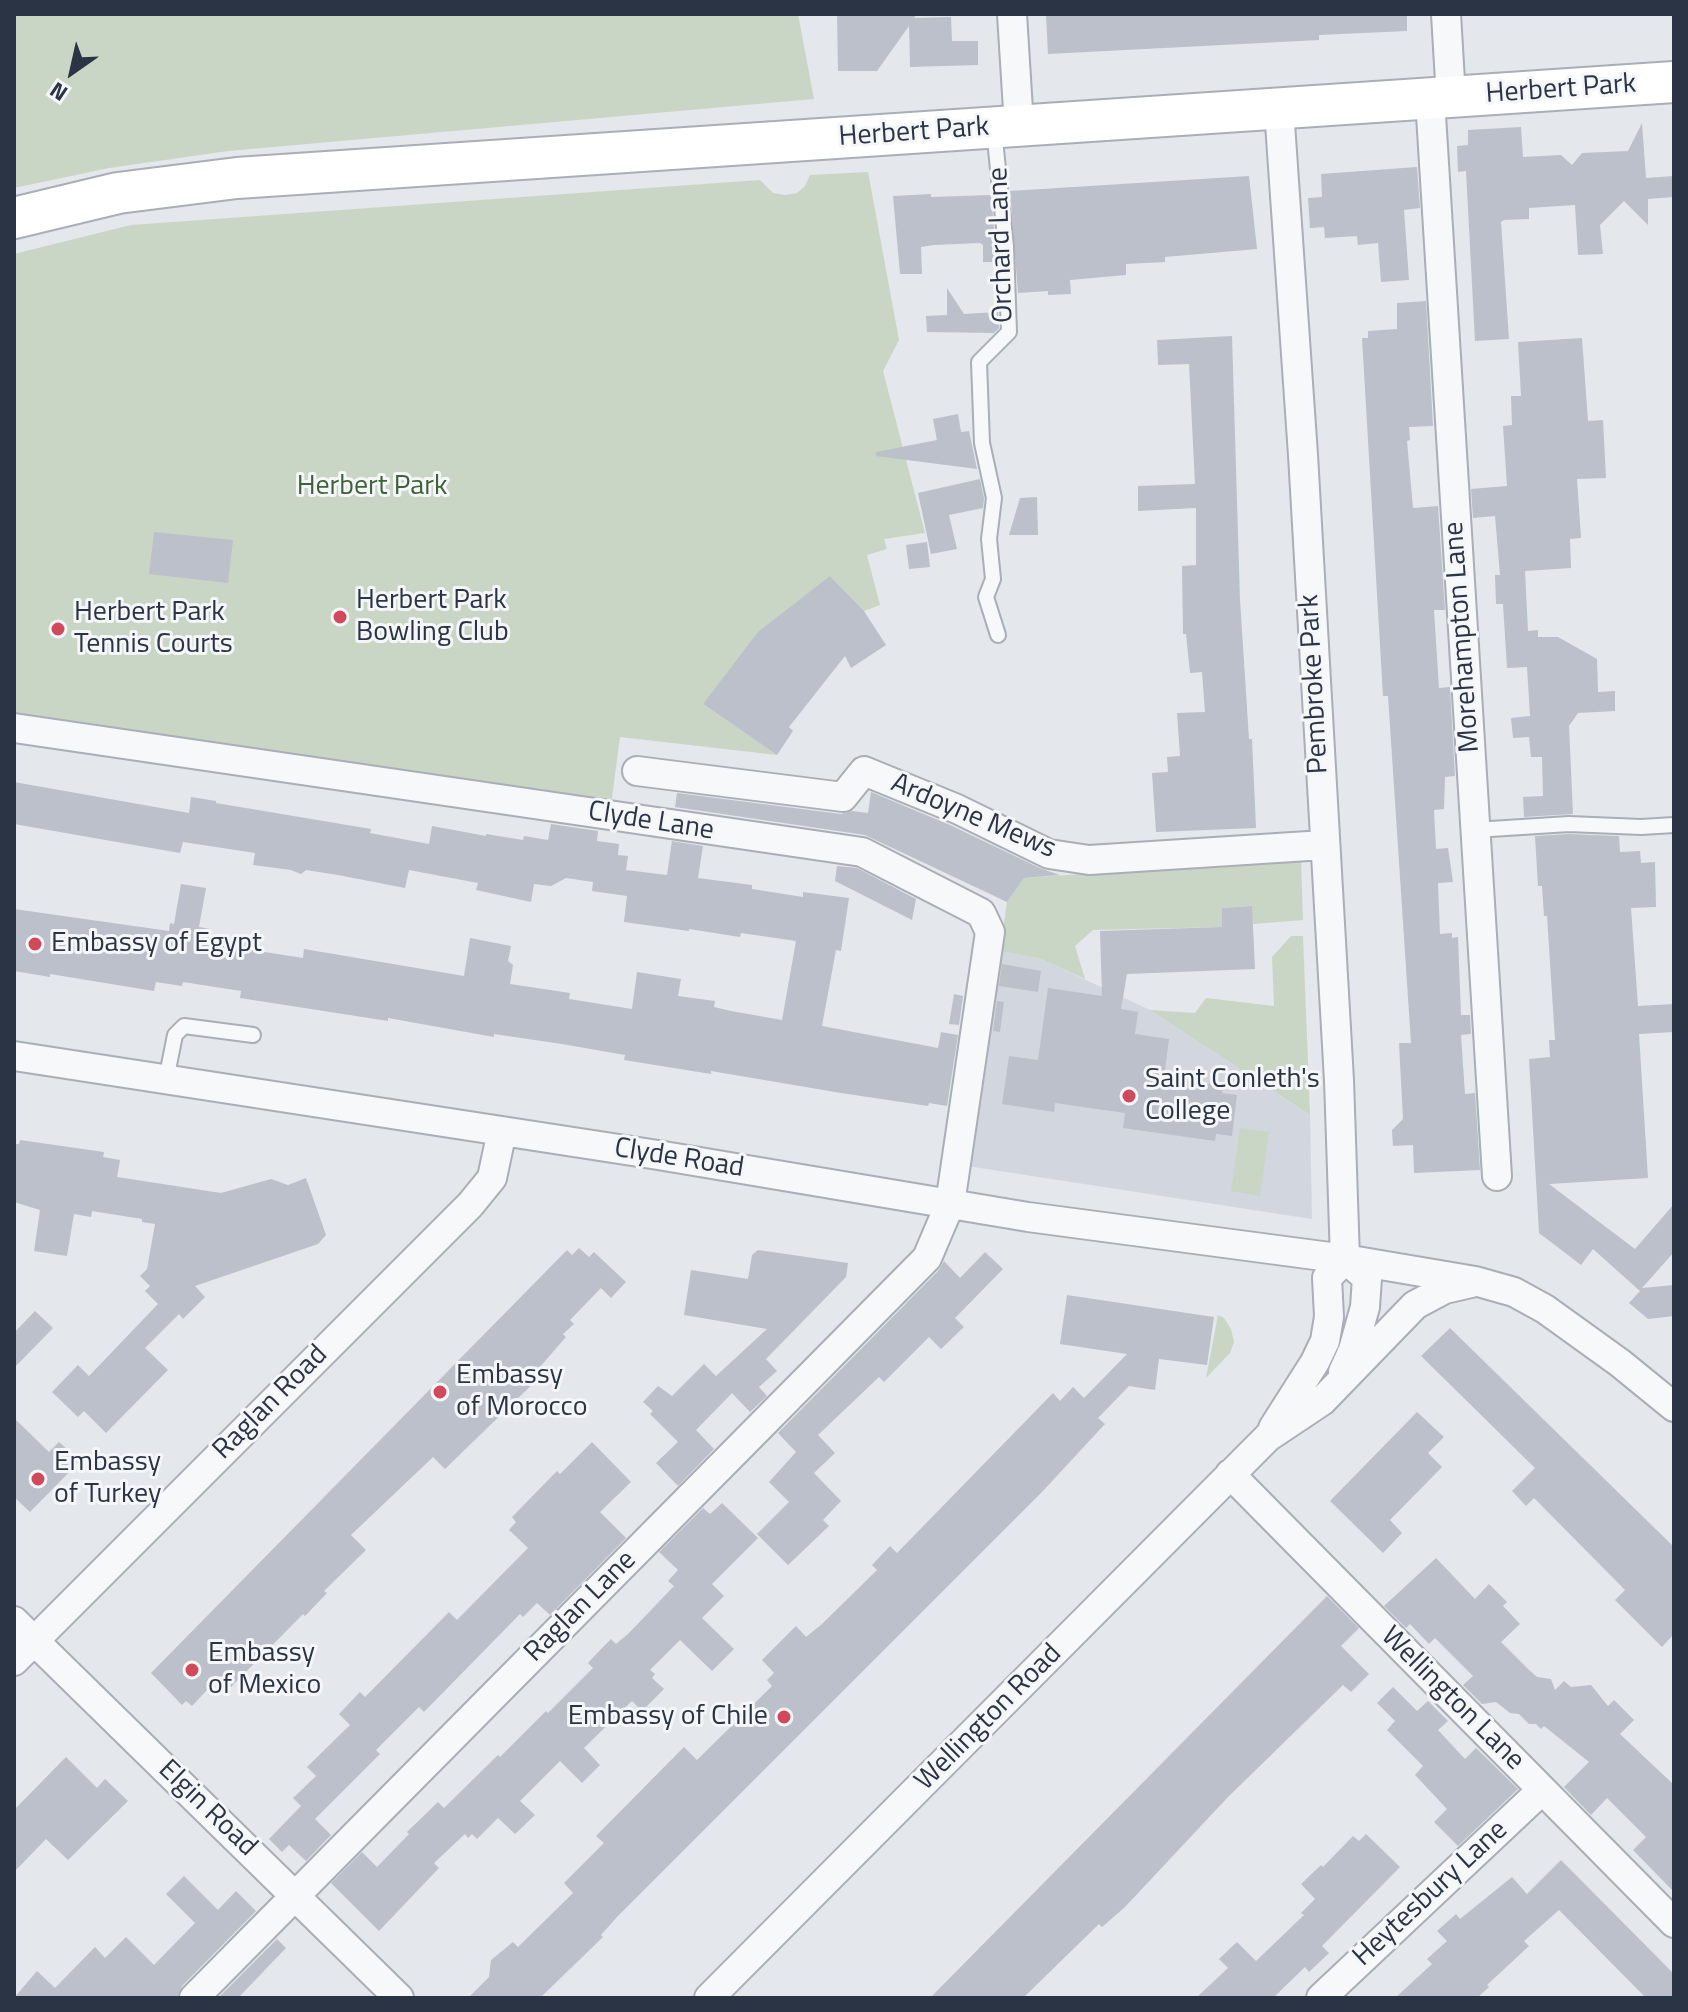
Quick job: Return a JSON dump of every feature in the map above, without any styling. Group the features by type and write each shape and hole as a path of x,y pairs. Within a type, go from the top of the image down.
{"street":[{"path":"1006,127 1012,14"},
{"name":"Morehampton Lane","path":"1446,14 1440,98 1475,830 1497,1176"},
{"name":"Herbert Park","path":"14,218 118,193 237,178 1674,82"},
{"name":"Pembroke Park","path":"1279,109 1303,455 1339,1080 1345,1259"},
{"name":"Clyde Lane","path":"14,728 862,852 889,865 981,913 990,932 950,1204"},
{"name":"Ardoyne Mews","path":"637,771 843,797 864,771 957,809 1049,854 1089,860 1324,845"},
{"name":"Clyde Road","path":"14,1056 950,1204 1345,1259 1475,1281 1514,1292 1545,1309 1674,1407"},
{"name":"Raglan Road","path":"14,1661 470,1205 492,1178 502,1131"},
{"name":"Raglan Lane","path":"194,1998 927,1258 950,1204"},
{"name":"Wellington Road","path":"1268,1437 1325,1341 1329,1317 1327,1278 1345,1259 1367,1278 1365,1307 1353,1350 1336,1385"},
{"name":"Wellington Road","path":"709,1998 1268,1437 1322,1401 1415,1305 1445,1289 1475,1281"},
{"name":"Wellington Lane","path":"1230,1474 1674,1923"},
{"name":"Elgin Road","path":"14,1621 399,1998"},
{"name":"Heytesbury Lane","path":"1321,1998 1542,1790"}],"lane":[{"name":"Orchard Lane","path":"998,635 986,597 993,579 989,539 994,498 982,443 979,362 1009,332 1006,127"},
{"path":"1475,830 1569,824 1674,825"},
{"path":"166,1080 175,1035 184,1026 253,1035"}],"shaded area":[{"name":"Saint Conleth's College","path":"1000,951 1041,959 1150,1010 1310,1115 1312,1219 967,1166"}],"green space":[{"path":"14,14 798,14 814,99 228,151 109,168 14,188"},
{"name":"Herbert Park","path":"868,172 899,340 883,371 925,533 884,539 887,549 867,555 880,605 864,611 831,577 703,704 777,755 620,737 611,805 14,717 14,254 131,225 760,180 773,193 785,195 797,193 810,175"},
{"path":"1301,859 1303,920 1253,924 1251,906 1222,908 1222,927 1093,930 1075,946 1085,979 1041,959 1000,951 1007,902 1024,878"},
{"path":"1291,936 1303,936 1310,1115 1150,1010 1195,1013 1206,998 1274,1006 1272,957"},
{"path":"1240,1128 1269,1132 1260,1196 1231,1191"},
{"path":"1218,1315 1231,1329 1234,1342 1230,1353 1206,1378"}],"building":[{"path":"837,14 951,17 952,41 978,41 978,65 910,67 909,26 877,71 838,71"},
{"path":"1046,14 1407,14 1407,31 1319,35 1319,40 1048,54"},
{"path":"1642,123 1646,178 1674,176 1674,197 1648,199 1648,225 1624,201 1600,225 1603,254 1578,255 1575,205 1529,208 1529,219 1501,222 1509,339 1475,341 1466,171 1458,172 1457,146 1468,145 1468,130 1521,127 1523,157 1561,155 1572,165 1582,153 1628,151"},
{"path":"1417,167 1420,208 1404,210 1409,280 1381,282 1378,243 1358,245 1357,236 1325,238 1324,227 1310,228 1308,198 1322,197 1321,174"},
{"path":"1249,176 1257,249 1165,257 1165,262 1126,264 1126,275 1070,280 1071,294 1048,295 1048,291 1018,293 1010,191"},
{"path":"931,194 931,197 991,195 997,262 983,262 983,245 980,243 934,245 921,247 922,274 900,274 893,196"},
{"path":"947,288 964,314 998,312 999,328 994,333 927,332 926,316 947,315"},
{"path":"1426,301 1433,426 1409,427 1410,440 1407,441 1413,508 1438,506 1445,610 1434,610 1439,688 1450,687 1455,776 1445,777 1444,809 1434,810 1436,849 1448,848 1453,882 1438,883 1440,934 1452,933 1452,938 1458,937 1461,1015 1470,1015 1471,1034 1461,1035 1465,1094 1475,1093 1480,1170 1414,1173 1413,1145 1393,1146 1392,1130 1403,1119 1399,1043 1411,1043 1388,696 1383,696 1362,338 1368,338 1368,331 1397,329 1397,303"},
{"path":"1232,336 1240,600 1256,828 1156,832 1152,773 1168,772 1167,757 1180,756 1177,713 1205,712 1202,672 1190,673 1186,634 1183,634 1182,566 1196,565 1196,508 1138,511 1138,486 1195,484 1189,364 1158,365 1157,340"},
{"path":"1582,338 1588,421 1603,420 1606,478 1577,479 1581,538 1570,539 1571,568 1525,571 1528,631 1538,630 1538,637 1558,637 1597,659 1598,692 1615,691 1615,711 1578,713 1569,726 1573,814 1524,817 1523,797 1543,796 1542,757 1531,757 1529,737 1513,738 1511,718 1530,716 1527,667 1507,668 1503,604 1496,604 1495,575 1500,575 1495,516 1473,518 1471,489 1507,486 1503,426 1512,425 1511,396 1521,396 1518,342"},
{"path":"958,414 961,432 969,431 977,469 876,456 876,452 937,440 933,419"},
{"path":"980,479 983,508 949,515 957,549 931,554 918,493"},
{"path":"1037,497 1038,535 1009,535 1020,498"},
{"path":"154,532 233,540 228,583 149,574"},
{"path":"927,542 930,567 909,569 906,545"},
{"path":"830,576 864,611 886,645 851,668 845,656 789,727 793,731 777,755 703,704 758,632"},
{"path":"14,782 189,813 191,797 371,829 370,833 429,844 432,826 486,836 523,840 524,836 548,840 551,824 598,831 597,841 619,844 618,855 628,856 626,870 667,875 672,841 703,846 698,878 752,885 752,889 803,897 803,892 849,898 841,951 836,950 822,1026 938,1048 941,1032 958,1035 947,1106 929,1103 928,1106 711,1071 711,1074 624,1060 625,1055 562,1044 494,1034 494,1037 388,1018 388,1021 240,998 241,991 183,982 182,986 156,982 154,991 14,971 14,909 169,931 170,923 174,924 181,884 206,888 199,927 210,929 209,937 253,944 252,950 303,958 304,949 464,976 470,938 511,946 508,961 513,965 510,984 570,993 569,999 632,1009 637,972 681,979 678,996 715,1001 714,1007 782,1020 796,941 624,922 627,896 592,891 593,882 566,878 551,886 534,884 531,902 476,890 478,883 409,870 405,888 306,870 301,874 253,865 255,853 183,842 180,853 14,824"},
{"path":"871,792 1060,875 1024,878 1007,902 865,835 675,807 677,793 841,814 852,811 868,813"},
{"path":"1535,836 1619,836 1620,852 1640,851 1641,863 1655,862 1656,907 1631,908 1638,1006 1674,1004 1674,1032 1639,1034 1648,1178 1549,1184 1635,1249 1674,1204 1674,1252 1642,1288 1674,1285 1674,1316 1648,1319 1629,1303 1640,1291 1593,1249 1581,1265 1539,1233 1529,1059 1550,1057 1549,1040 1555,1040 1547,916 1544,916 1542,886 1538,886"},
{"path":"837,866 857,868 916,899 912,920 835,881"},
{"path":"1252,906 1255,969 1127,974 1121,1009 1138,1012 1135,1034 1169,1039 1164,1077 1223,1086 1222,1093 1237,1095 1232,1136 1216,1134 1215,1141 1123,1128 1125,1113 1055,1103 1054,1112 1002,1104 1009,1056 1038,1060 1048,988 1102,996 1100,931 1222,927 1222,908"},
{"path":"1002,964 1041,971 1038,992 999,986"},
{"path":"954,994 963,996 959,1025 949,1024"},
{"path":"997,1001 1004,1002 1000,1032 993,1031"},
{"path":"20,1140 104,1152 103,1157 120,1160 117,1177 221,1193 271,1179 288,1185 306,1178 326,1235 318,1244 195,1286 205,1297 183,1319 179,1314 145,1348 168,1370 106,1433 84,1411 78,1417 52,1392 78,1365 89,1376 158,1304 145,1291 150,1286 140,1276 147,1269 155,1224 92,1211 91,1217 74,1214 67,1256 34,1251 40,1210 14,1202 14,1144 19,1144"},
{"path":"579,1248 589,1257 594,1252 626,1282 611,1298 601,1288 570,1320 574,1324 563,1334 566,1337 539,1368 544,1373 445,1469 433,1457 351,1535 366,1550 324,1591 327,1593 305,1616 303,1614 231,1687 220,1676 192,1706 186,1701 182,1705 151,1673 567,1250 572,1255"},
{"path":"758,1250 848,1263 846,1277 766,1359 777,1371 759,1387 767,1396 750,1412 732,1393 696,1430 714,1449 678,1486 656,1463 678,1442 650,1414 653,1411 643,1402 658,1386 672,1396 704,1364 716,1376 767,1329 684,1315 691,1270 748,1279 752,1255"},
{"path":"985,1252 1003,1269 955,1318 964,1327 941,1349 929,1337 884,1382 879,1377 818,1435 835,1453 814,1473 841,1501 823,1520 829,1526 788,1565 757,1534 789,1502 769,1482 796,1452 778,1433 939,1270 944,1261 960,1278"},
{"path":"1067,1295 1214,1317 1207,1365 1159,1359 1155,1390 1129,1386 1098,1418 1105,1424 1042,1492 540,1998 468,1998 489,1977 491,1960 513,1942 518,1947 573,1893 564,1883 604,1843 596,1836 684,1747 697,1760 772,1686 767,1680 774,1673 762,1660 796,1626 806,1637 822,1624 877,1570 872,1565 890,1546 897,1553 1053,1393 1060,1401 1073,1387 1084,1398 1127,1354 1060,1344"},
{"path":"35,1311 53,1328 14,1368 14,1333"},
{"path":"1450,1328 1674,1547 1674,1634 1662,1647 1615,1600 1625,1590 1534,1498 1526,1506 1512,1491 1535,1468 1421,1356"},
{"path":"1417,1412 1444,1437 1428,1453 1442,1467 1390,1520 1402,1533 1383,1553 1330,1501"},
{"name":"Embassy of Turkey","path":"14,1418 49,1452 59,1442 80,1461 30,1512 14,1497"},
{"path":"592,1442 631,1482 600,1512 626,1538 550,1615 537,1603 523,1617 520,1614 424,1712 419,1707 376,1750 380,1754 315,1819 331,1835 306,1861 289,1845 282,1852 269,1839 301,1806 293,1798 316,1776 307,1767 350,1725 339,1714 360,1692 365,1697 449,1612 457,1620 528,1548 509,1530 516,1522 512,1517 557,1471 560,1474"},
{"path":"722,1503 758,1538 712,1584 724,1596 702,1618 734,1649 712,1671 680,1640 650,1670 655,1674 652,1678 664,1689 642,1711 632,1701 584,1748 600,1765 582,1783 560,1761 520,1801 535,1815 515,1834 498,1818 477,1839 472,1834 468,1838 465,1834 434,1863 439,1868 379,1931 331,1883 362,1852 377,1867 438,1802 444,1808 546,1711 548,1713 593,1668 588,1663 602,1648 611,1639 616,1644 629,1633 674,1586 668,1581 678,1570 659,1552 703,1508 710,1514"},
{"path":"1436,1558 1475,1599 1489,1584 1507,1602 1503,1606 1520,1624 1501,1642 1537,1677 1551,1679 1555,1690 1564,1681 1571,1687 1591,1685 1608,1706 1614,1700 1634,1720 1620,1734 1674,1785 1674,1892 1633,1850 1646,1837 1607,1798 1591,1815 1564,1787 1589,1762 1544,1726 1541,1729 1536,1724 1529,1724 1519,1714 1510,1713 1496,1702 1482,1704 1463,1685 1473,1676 1435,1638 1429,1644 1410,1624 1406,1628 1384,1606"},
{"path":"1327,1596 1359,1628 1341,1646 1369,1674 1351,1692 1343,1685 1228,1797 1125,1907 1102,1927 1099,1924 1023,1998 930,1998"},
{"path":"1393,1687 1417,1711 1428,1701 1448,1721 1438,1730 1465,1759 1476,1748 1518,1789 1458,1846 1434,1822 1447,1809 1415,1775 1423,1766 1387,1730 1395,1721 1377,1703"},
{"path":"66,1757 97,1788 105,1779 128,1801 68,1860 46,1839 14,1872 14,1810"},
{"path":"1366,1834 1400,1867 1322,1946 1329,1953 1309,1972 1305,1967 1273,1998 1196,1998 1228,1968 1219,1959 1237,1942 1256,1961 1304,1915 1301,1913 1315,1899 1301,1884 1321,1865 1323,1867 1353,1836 1359,1841"},
{"path":"1561,1860 1674,1974 1674,1998 1646,1998 1559,1910 1524,1941 1529,1946 1477,1998 1395,1998 1432,1964 1427,1959 1447,1941 1437,1931 1456,1914 1460,1919 1512,1877 1527,1894"},
{"path":"184,1876 218,1910 236,1891 256,1911 182,1986 177,1998 14,1998 37,1971 55,1988 95,1947 105,1958 126,1937 154,1965 195,1923 166,1894"},
{"path":"277,1939 286,1948 238,1998 218,1998"}],"place":[{"name":"Herbert Park Bowling Club","path":"340,617"},
{"name":"Herbert Park Tennis Courts","path":"58,629"},
{"name":"Embassy of Egypt","path":"35,944"},
{"name":"Saint Conleth's College","path":"1129,1096"},
{"name":"Embassy of Morocco","path":"440,1392"},
{"name":"Embassy of Turkey","path":"38,1479"},
{"name":"Embassy of Mexico","path":"192,1670"},
{"name":"Embassy of Chile","path":"784,1717"}]}
